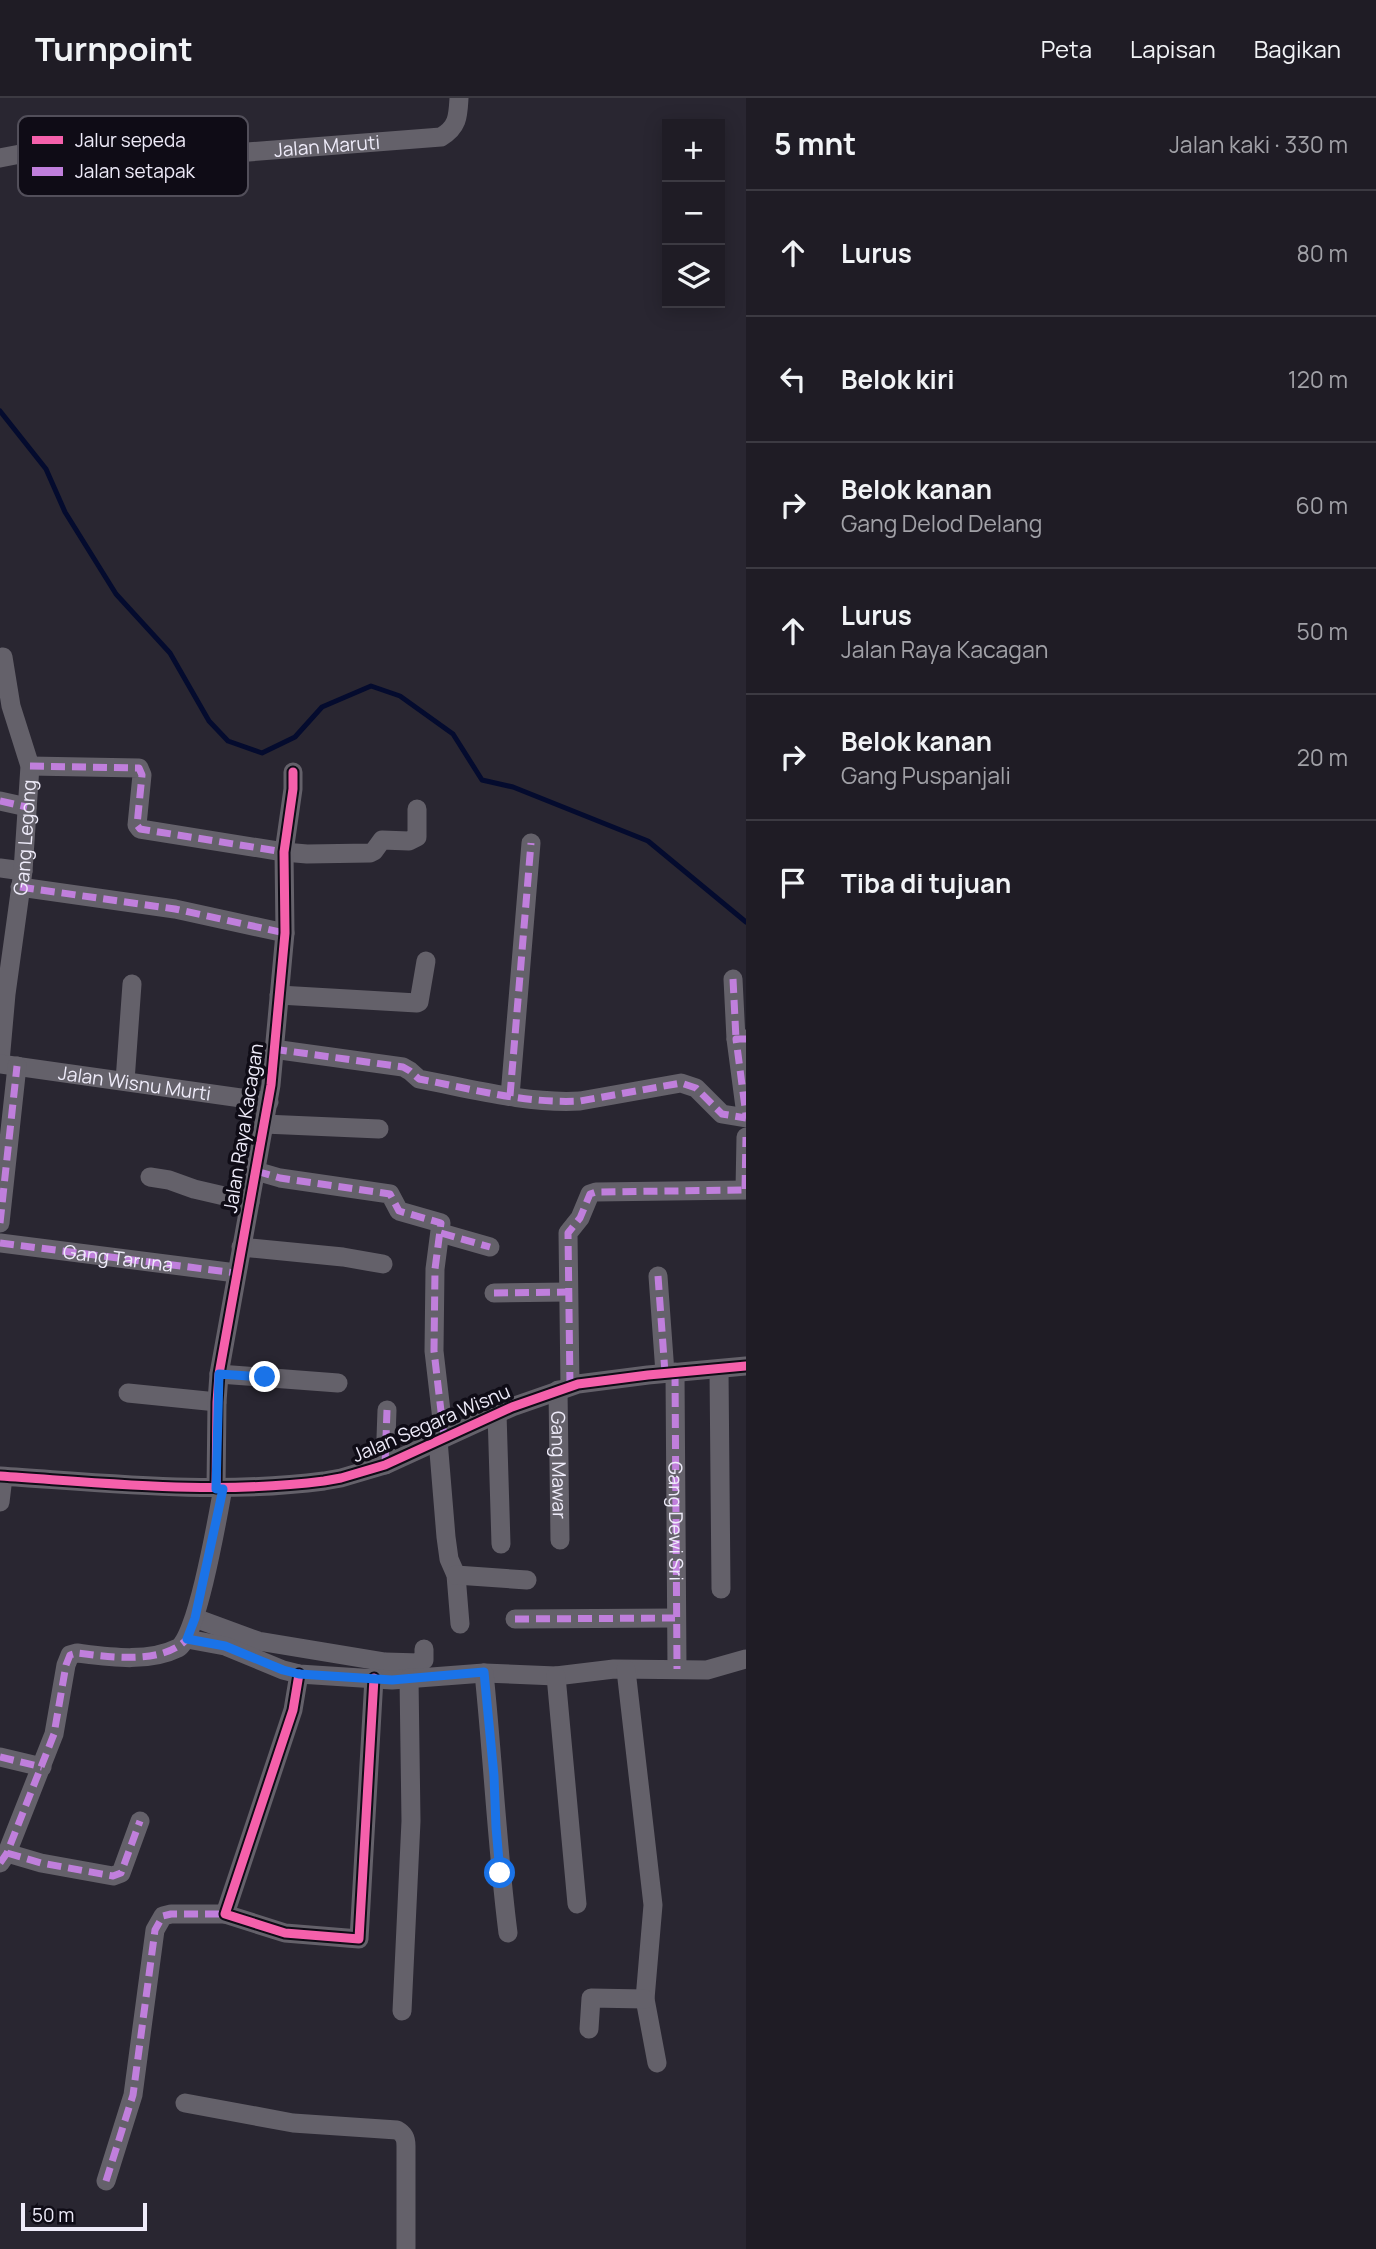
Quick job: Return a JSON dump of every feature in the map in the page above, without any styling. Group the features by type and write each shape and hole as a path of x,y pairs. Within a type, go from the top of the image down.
{"street":[{"name":"Jalan Maruti","path":"248,153 441,137 454,128 458,119 459,98"},
{"name":"Jalan Maruti","path":"0,158 18,154"},
{"name":"Gang Legong","path":"0,1223 6,1064 3,993 22,879 30,766 11,706 3,657"},
{"path":"30,766 139,768 142,775 137,825 140,829 284,852 370,853 382,840 412,840 416,837 417,809"},
{"name":"Jalan Raya Kacagan","path":"187,1639 195,1618 220,1489 217,1402 219,1374 269,1102 285,933 284,852 293,772"},
{"path":"0,801 27,807"},
{"path":"510,1096 531,843"},
{"path":"0,868 22,879 285,933"},
{"path":"279,995 417,1003 426,961"},
{"path":"273,1049 403,1068 410,1070 419,1079 510,1096 565,1102 681,1083 696,1088 722,1114 746,1116 741,1039 733,979"},
{"path":"125,1082 132,984"},
{"name":"Jalan Wisnu Murti","path":"6,1064 269,1102"},
{"path":"264,1124 379,1129"},
{"path":"746,1138 746,1189"},
{"path":"256,1171 280,1178 390,1194 399,1211 441,1223 435,1269 434,1351 446,1537 449,1559 456,1575 460,1624"},
{"path":"150,1177 250,1202"},
{"name":"Gang Mawar","path":"560,1540 568,1233 580,1218 590,1194 596,1192 746,1189"},
{"path":"441,1233 490,1247"},
{"name":"Gang Taruna","path":"0,1243 236,1273"},
{"path":"241,1247 343,1257 383,1264"},
{"name":"Gang Dewi Sri","path":"658,1276 670,1373 677,1669"},
{"path":"494,1293 568,1292"},
{"name":"Jalan Segara Wisnu","path":"2,1476 220,1489 324,1481 385,1465 498,1413 564,1388 605,1379 746,1366"},
{"path":"719,1369 721,1589"},
{"path":"219,1374 338,1383"},
{"path":"128,1393 217,1402"},
{"path":"385,1465 387,1410"},
{"path":"498,1413 501,1544"},
{"path":"0,1502 2,1476"},
{"path":"456,1575 527,1580"},
{"path":"195,1618 258,1640 385,1662 420,1663 424,1660 424,1649"},
{"path":"515,1619 675,1618"},
{"path":"140,1821 121,1873 113,1876 4,1858 54,1734 70,1655 77,1653 130,1658 150,1656 180,1647 187,1639 225,1646 299,1674 374,1678 484,1672 556,1676 614,1669 707,1670 746,1659"},
{"path":"626,1670 653,1905 645,1998 657,2063"},
{"path":"484,1672 496,1827 508,1933"},
{"path":"225,1914 293,1710 299,1674"},
{"path":"556,1676 577,1904"},
{"path":"107,2181 133,2095 149,1966 157,1924 163,1916 225,1914 285,1933 360,1938 374,1678"},
{"path":"402,2011 411,1822 408,1678"},
{"path":"0,1757 42,1767"},
{"path":"589,2029 591,1998 645,1998"},
{"path":"185,2103 293,2123 397,2130 402,2133 406,2138 406,2249"}],"waterway":[{"path":"0,411 46,469 65,512 116,594 170,653 209,721 228,741 262,753 295,737 322,707 371,686 400,696 453,734 482,780 513,787 648,841 746,922"}],"marked path":[{"path":"30,766 139,768 142,775 137,825 140,829 284,852"},
{"path":"0,801 27,807"},
{"path":"510,1096 531,843"},
{"path":"20,887 175,909 285,933"},
{"path":"733,979 736,1039"},
{"path":"746,1039 736,1039 746,1115"},
{"path":"273,1049 403,1067 419,1079 540,1100 580,1101 681,1083 696,1088 722,1114 746,1118"},
{"path":"0,1223 17,1066"},
{"path":"745,1189 746,1137"},
{"path":"256,1171 280,1178 390,1194 399,1211 441,1223 435,1269 434,1351 444,1437"},
{"path":"570,1386 568,1233 580,1218 590,1194 746,1190"},
{"path":"441,1233 490,1247"},
{"path":"0,1243 236,1273"},
{"path":"658,1276 665,1373"},
{"path":"494,1293 568,1292"},
{"path":"675,1372 677,1669"},
{"path":"385,1465 387,1410"},
{"path":"515,1619 675,1618"},
{"path":"0,1863 7,1853 54,1734 70,1655 150,1656 164,1653 187,1639"},
{"path":"0,1757 42,1767"},
{"path":"7,1853 41,1863 113,1876 121,1873 140,1821"},
{"path":"106,2181 133,2095 155,1930 163,1916 171,1914 225,1914"}],"cycle path":[{"path":"216,1488 219,1374 271,1085 285,933 284,852 293,772"},
{"path":"0,1476 202,1487 324,1481 385,1465 512,1407 578,1384 746,1366"},
{"path":"299,1674 293,1710 225,1914 285,1933 359,1939 374,1678"}],"route":[{"path":"265,1377 219,1374 216,1489 223,1489 195,1618 187,1639 225,1646 299,1674 392,1680 484,1672 500,1873"}]}
